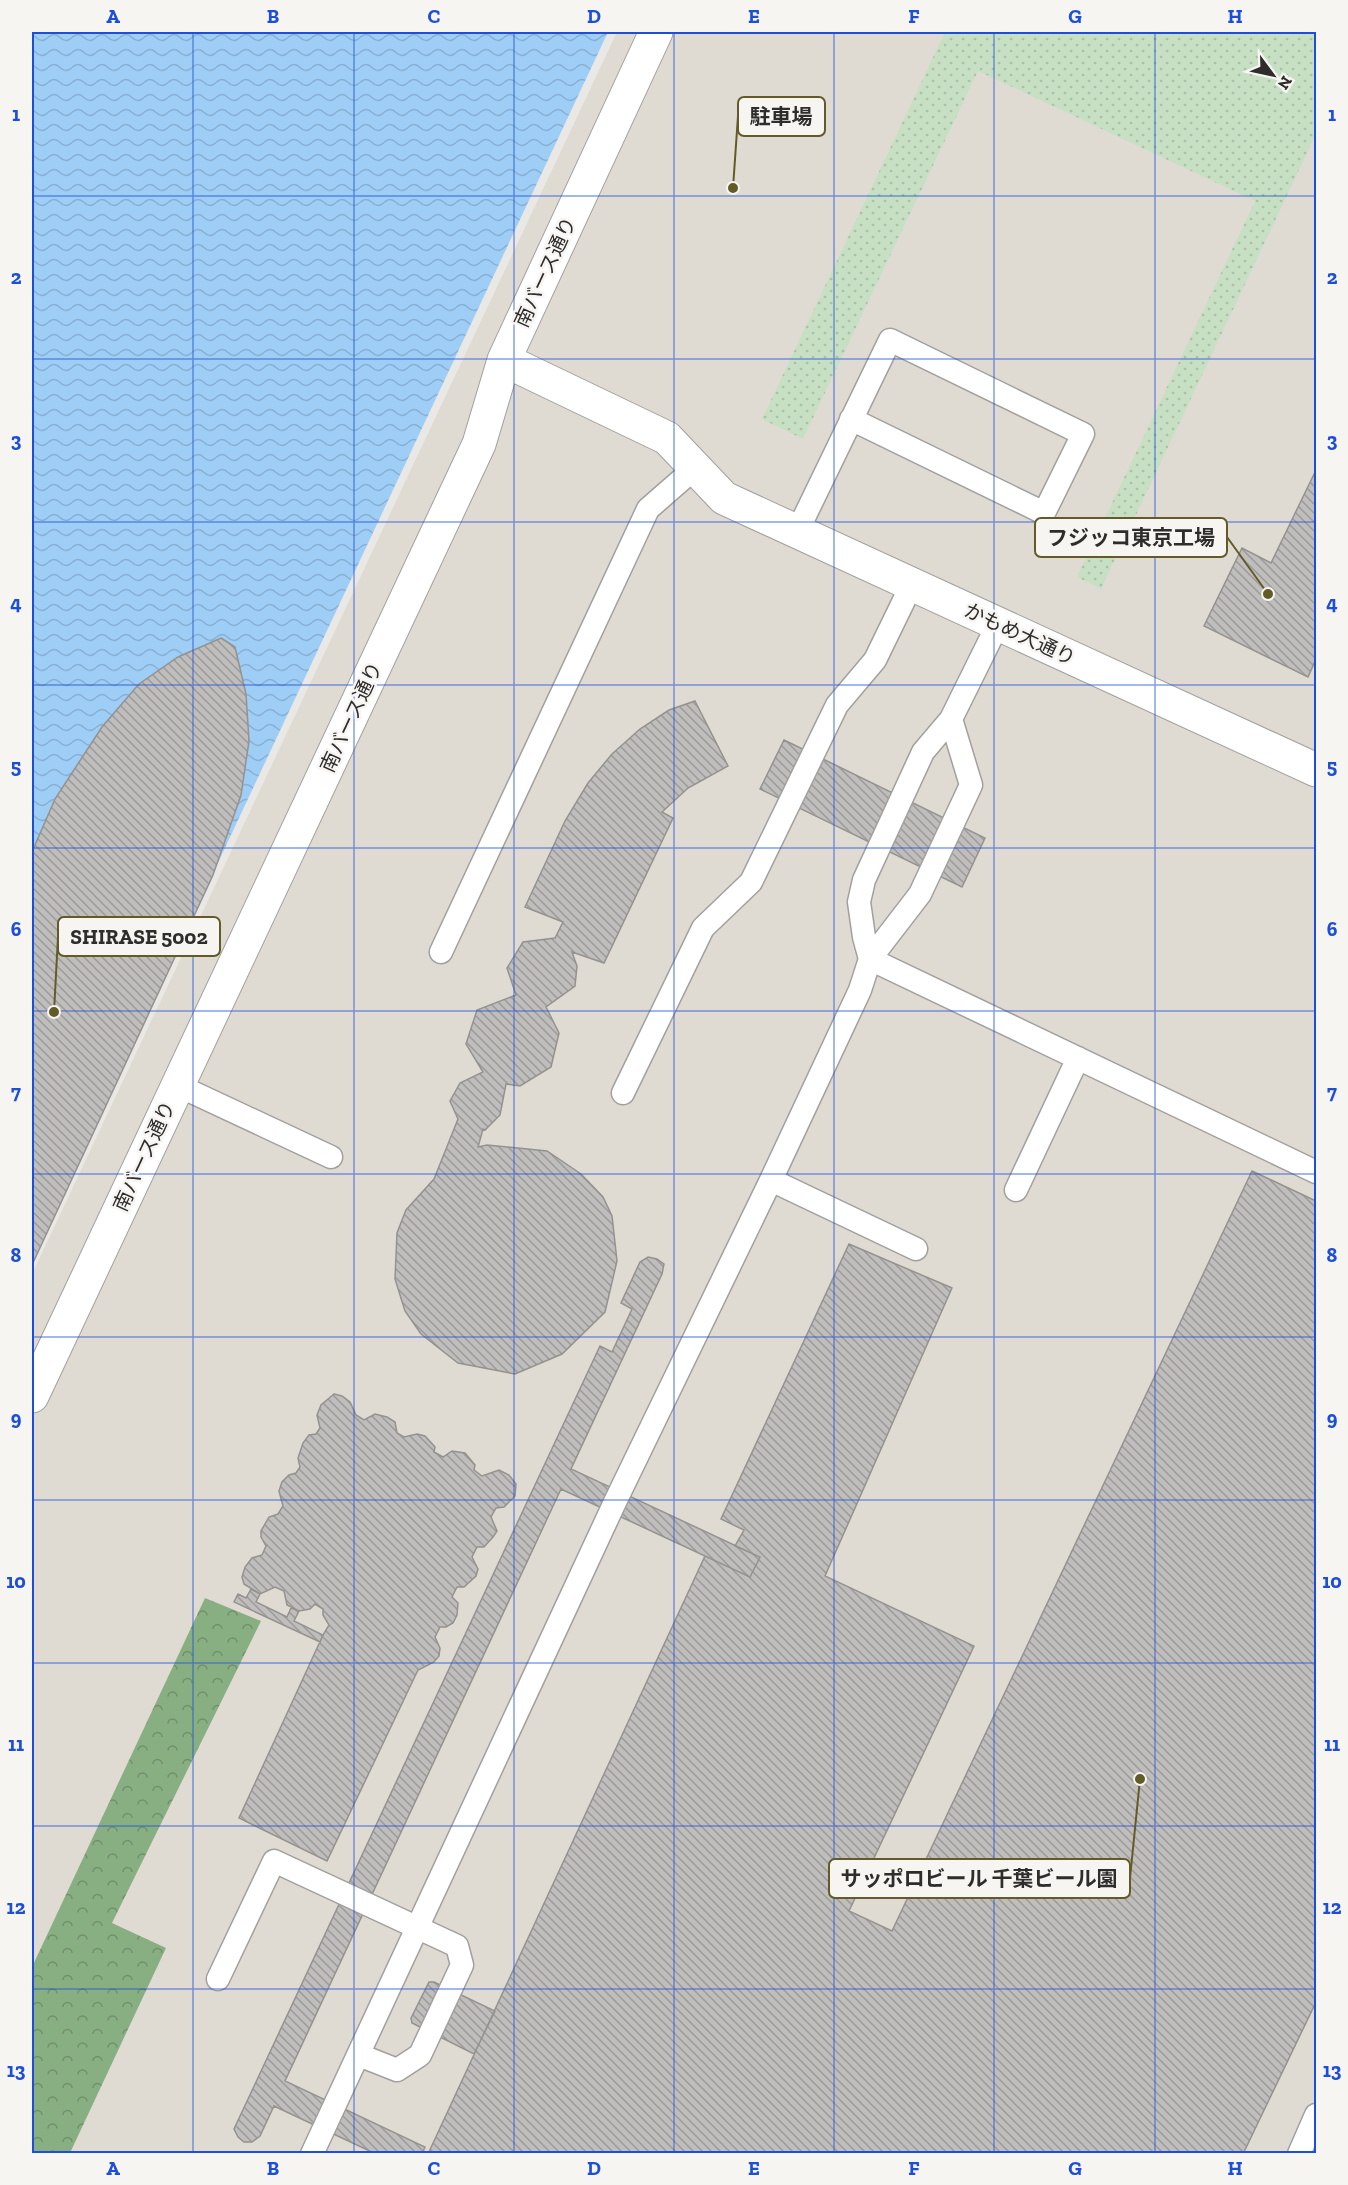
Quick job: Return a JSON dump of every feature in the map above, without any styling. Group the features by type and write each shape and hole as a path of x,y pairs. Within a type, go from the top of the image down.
{"street":[{"name":"南バース通り","path":"32,1396 479,444 504,360 656,32"},
{"path":"504,360 666,438 695,468"},
{"name":"かもめ大通り","path":"695,468 724,498 1317,770"}],"lane":[{"path":"797,532 851,419 890,340 1083,434 1044,513 851,419"},
{"path":"441,952 648,509 695,468"},
{"path":"623,1093 703,928 751,882 837,705 875,660 912,584"},
{"path":"998,624 951,719 923,752 864,880 859,902 870,959 1317,1172"},
{"path":"312,2154 615,1502 860,990 870,959 920,894 971,785 951,719"},
{"path":"1016,1190 1078,1058"},
{"path":"177,1085 331,1157"},
{"path":"771,1180 916,1248"},
{"path":"218,1979 274,1861 457,1946 462,1965 420,2055 397,2070 359,2055"},
{"path":"1299,2154 1317,2115"}],"shaded area":[{"path":"617,32 1316,32 1316,2153 32,2154 32,1274"}],"green space":[{"path":"945,32 1316,32 1316,134 1101,589 1077,577 1255,201 978,71 803,439 762,419"},
{"path":"205,1598 261,1621 112,1923 166,1948 70,2153 32,2153 32,1967"}],"water":[{"path":"32,32 608,32 32,1259"}],"building":[{"path":"1316,470 1316,659 1308,677 1204,626 1242,548 1271,563"},
{"path":"221,638 235,647 246,694 249,741 241,795 213,875 32,1265 32,852 55,799 102,727 139,684 178,657"},
{"path":"695,701 728,766 688,788 662,812 673,818 604,963 572,952 577,966 575,986 546,1007 559,1033 551,1067 520,1086 506,1084 500,1115 485,1130 483,1129 478,1147 487,1145 547,1151 581,1174 603,1197 612,1216 617,1261 605,1312 562,1354 515,1374 458,1363 421,1334 405,1311 395,1279 397,1233 406,1210 434,1179 458,1119 450,1101 460,1083 483,1072 466,1044 477,1010 516,995 507,968 523,942 555,938 563,922 525,907 565,821 588,783 612,754 640,729 669,710"},
{"path":"784,740 985,838 962,887 760,789"},
{"path":"1252,1171 1316,1201 1316,2002 1243,2154 428,2154 705,1556 750,1577 760,1557 735,1546 744,1530 721,1519 849,1244 952,1288 825,1576 974,1646 849,1911 892,1931"},
{"path":"648,1257 664,1264 662,1274 571,1469 760,1557 750,1577 561,1489 285,2081 425,2147 422,2154 376,2154 274,2106 260,2136 252,2142 244,2142 234,2129 600,1346 612,1352 632,1309 621,1303 640,1262"},
{"path":"334,1394 350,1402 356,1415 364,1420 375,1414 387,1417 395,1422 397,1433 404,1437 417,1434 425,1436 435,1447 434,1452 443,1457 452,1451 465,1453 475,1465 474,1470 482,1476 499,1470 509,1475 516,1484 515,1496 504,1507 496,1508 491,1517 497,1531 484,1547 477,1547 472,1557 478,1569 476,1576 464,1587 457,1587 452,1597 458,1603 457,1615 453,1623 440,1627 435,1637 440,1648 439,1656 434,1662 418,1670 327,1861 239,1818 329,1625 323,1615 323,1609 315,1604 310,1609 299,1611 287,1605 284,1591 275,1587 260,1594 244,1584 242,1577 245,1567 252,1558 262,1555 266,1546 261,1537 261,1531 269,1517 278,1514 283,1506 279,1491 282,1482 289,1475 296,1473 300,1467 298,1458 303,1443 309,1435 316,1434 320,1428 317,1415 321,1405"},
{"path":"251,1589 260,1594 256,1602 287,1617 291,1608 299,1611 294,1621 323,1635 320,1642 234,1602 238,1594 246,1598"},
{"path":"429,1982 434,1982 495,2011 474,2054 412,2023 411,2018"}],"place":[{"name":"駐車場","path":"733,188"},
{"name":"フジッコ東京工場","path":"1268,594"},
{"name":"SHIRASE 5002","path":"54,1012"},
{"name":"サッポロビール 千葉ビール園","path":"1140,1779"}]}
